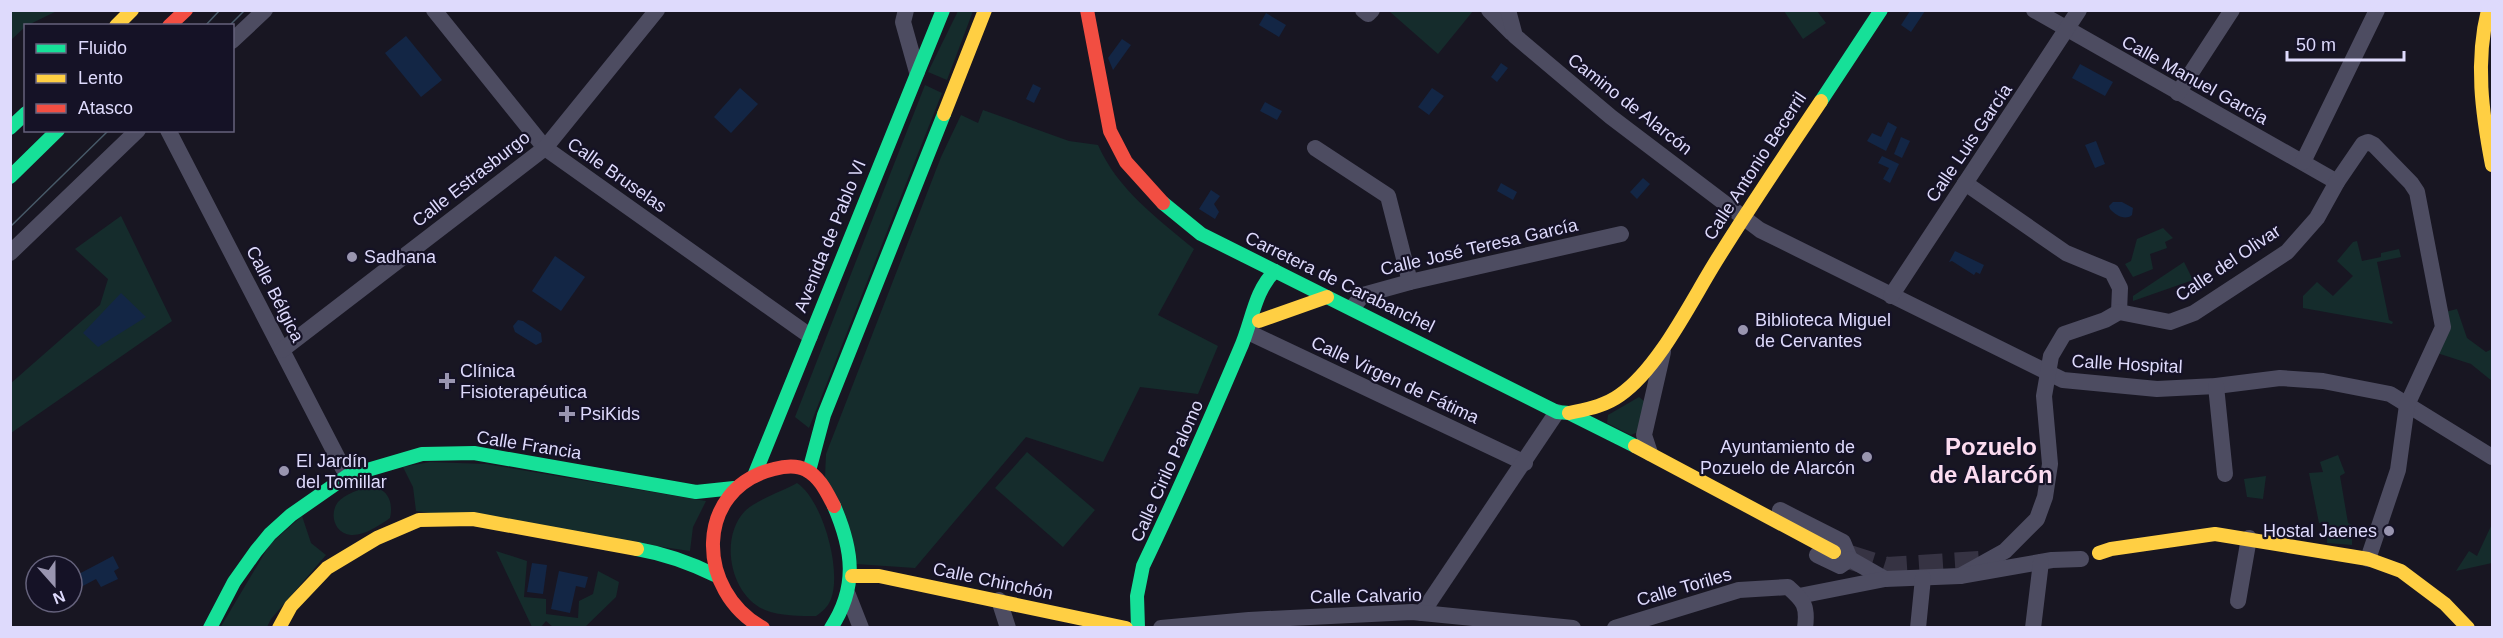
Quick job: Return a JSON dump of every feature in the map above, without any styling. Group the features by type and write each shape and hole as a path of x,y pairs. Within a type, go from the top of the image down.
{"main road":[{"path":"117,24 130,10"},
{"path":"166,24 179,10"},
{"path":"172,24 186,10"},
{"path":"809,471 824,415 985,10"},
{"name":"Carretera de Carabanchel","path":"1087,10 1110,131 1118,150 1132,170 1173,213 1202,234 1650,453 1834,552"},
{"name":"Calle Antonio Becerril","path":"1563,412 1597,407 1620,395 1640,377 1665,345 1743,218 1881,10"},
{"path":"2488,10 2480,57 2482,100 2493,165"},
{"name":"Avenida de Pablo VI","path":"754,476 943,12"},
{"path":"10,128 24,115"},
{"path":"10,177 56,132"},
{"name":"Calle Cirilo Palomo","path":"1134,624 1138,581 1143,566 1185,480 1254,326 1274,297 1278,281 1275,271 1263,281 1254,326"},
{"path":"1254,326 1328,297"},
{"name":"Calle Francia","path":"210,627 234,582 270,534 291,515 347,476 422,454 474,453 696,492 734,489"},
{"path":"763,627 739,611 717,576 712,560 712,532 716,520 734,489 754,476 773,469 794,467 809,471 822,487 836,510 849,550 852,576 848,595 839,617 831,627"},
{"path":"279,627 291,606 327,568 377,538 418,520 473,519 664,554 693,564 717,576"},
{"path":"2099,553 2111,549 2215,534 2249,538 2339,556 2360,557 2401,571 2445,604 2468,627"},
{"name":"Calle Chinchón","path":"852,576 879,576 1134,624"}],"street":[{"path":"234,39 265,10"},
{"name":"Calle Bruselas","path":"434,10 545,147 810,336"},
{"name":"Calle Estrasburgo","path":"282,350 545,147 657,10"},
{"path":"890,10 905,16 917,72"},
{"path":"1363,10 1368,14 1372,10"},
{"name":"Camino de Alarcón","path":"1490,10 1515,36 1611,117 1743,218"},
{"path":"1508,10 1515,36"},
{"name":"Calle Manuel García","path":"2034,10 2066,31 2337,182"},
{"name":"Calle Luis García","path":"1891,296 2079,10"},
{"path":"2178,93 2232,10"},
{"path":"2302,162 2377,10"},
{"path":"10,253 136,132"},
{"name":"Calle Bélgica","path":"169,132 347,476"},
{"name":"Calle del Olivar","path":"2119,312 2170,322 2194,313 2287,252 2317,218 2337,182 2363,144 2368,142 2374,144 2417,192 2443,320 2441,335 2407,405"},
{"path":"1315,148 1388,196 1410,282"},
{"path":"1960,576 2005,551 2037,519 2045,496 2050,464 2044,396 2052,356 2064,334 2105,320 2119,312 2120,288 2112,272 2066,253 1965,183"},
{"name":"Calle Hospital","path":"1743,218 1760,230 2063,380 2157,389 2216,386 2280,378 2323,381 2390,394 2493,457"},
{"name":"Calle José Teresa García","path":"1352,308 1363,295 1410,282 1621,234"},
{"name":"Calle Virgen de Fátima","path":"1254,326 1525,463"},
{"name":"Calle Antonio Becerril","path":"1650,453 1644,435 1665,345"},
{"path":"2216,386 2225,474"},
{"path":"2360,557 2398,470 2407,405"},
{"path":"1418,618 1563,412"},
{"path":"1697,479 1702,471 1843,542 1850,560"},
{"name":"Carretera de Carabanchel","path":"1697,479 1692,487 1813,552 1840,566 1850,560 1885,579"},
{"path":"2238,601 2249,538"},
{"path":"1805,627 1807,612 1799,596 1885,579 1960,576 2041,562 2081,559"},
{"path":"2033,627 2041,562"},
{"path":"1918,627 1923,578"},
{"name":"Calle Toriles","path":"1615,627 1739,590 1788,587 1799,596"},
{"path":"848,595 861,627"},
{"path":"999,600 1008,627"},
{"name":"Calle Calvario","path":"1161,627 1418,618 1573,627"},
{"path":"1134,624 1152,627"}],"green space":[{"path":"11,10 57,10 30,24 24,24 24,28 11,40"},
{"path":"1473,10 1438,54 1389,11"},
{"path":"958,11 973,11 947,80 928,72"},
{"path":"1784,11 1817,11 1826,23 1803,39"},
{"path":"925,85 942,93 809,428 795,417"},
{"path":"983,110 1069,141 1098,145 1106,161 1127,190 1194,249 1158,315 1218,346 1198,394 1140,387 1103,462 1026,437 915,568 856,564 825,477 826,454 941,157 961,115 978,123"},
{"path":"121,216 172,321 11,433 10,384 100,305 108,279 75,249"},
{"path":"2163,228 2173,238 2165,242 2167,248 2150,254 2153,269 2133,277 2125,264 2131,261 2137,239"},
{"path":"2357,241 2362,261 2381,257 2381,253 2399,249 2401,257 2377,262 2389,320 2393,322 2392,324 2303,308 2303,296 2317,282 2333,296 2353,276 2337,261 2353,242"},
{"path":"2184,262 2193,280 2133,301 2133,296"},
{"path":"2457,309 2467,338 2486,352 2492,349 2492,381 2471,364 2437,353 2445,312"},
{"path":"1639,397 1645,402 1638,432 1631,435 1607,423 1608,415"},
{"path":"1027,452 1095,510 1063,547 995,488"},
{"path":"2338,455 2345,473 2340,476 2348,523 2352,525 2352,545 2327,543 2328,525 2319,523 2309,473 2323,472 2320,462"},
{"path":"430,462 486,464 706,501 693,527 690,551 416,511 413,487 403,467"},
{"path":"2266,476 2263,499 2247,497 2244,479"},
{"path":"797,483 815,504 832,554 834,587 831,599 825,609 816,616 783,615 765,610 753,603 743,592 732,565 732,536 737,522 745,511 763,499"},
{"path":"368,486 380,489 388,496 391,506 390,518 361,534 345,534 335,522 335,507 344,497"},
{"path":"302,516 311,543 326,555 271,619 267,627 220,628 270,544"},
{"path":"2492,524 2492,563 2456,571 2469,551 2477,556"},
{"path":"496,551 527,561 524,597 546,599 546,614 578,618 579,601 593,594 598,571 619,582 616,597 585,627 553,627 546,621 541,627 532,627"}],"water":[{"path":"1910,11 1925,11 1911,32 1901,25"},
{"path":"1266,13 1286,25 1279,37 1259,25"},
{"path":"406,36 442,80 421,97 385,53"},
{"path":"1122,39 1131,45 1113,70 1108,58"},
{"path":"1501,63 1508,68 1497,82 1491,77"},
{"path":"2080,64 2113,82 2105,96 2072,78"},
{"path":"1033,84 1041,88 1034,103 1026,99"},
{"path":"740,88 758,104 731,133 714,117"},
{"path":"1432,88 1444,96 1429,115 1418,107"},
{"path":"1265,102 1282,111 1277,120 1260,111"},
{"path":"1888,122 1897,127 1886,151 1867,141 1872,133 1881,137"},
{"path":"1901,137 1910,141 1902,158 1894,154"},
{"path":"2096,141 2105,164 2095,168 2085,145"},
{"path":"1882,156 1899,164 1890,183 1883,179 1889,168 1878,163"},
{"path":"1643,178 1650,184 1637,199 1630,192"},
{"path":"1501,183 1517,192 1513,200 1497,191"},
{"path":"1211,190 1220,196 1214,204 1219,212 1215,219 1199,209"},
{"path":"2113,202 2122,202 2133,208 2132,215 2123,217 2115,213 2109,206"},
{"path":"1955,251 1984,265 1980,274 1976,272 1974,275 1952,261 1949,262"},
{"path":"555,256 585,277 561,311 532,291"},
{"path":"121,293 146,317 98,347 83,333"},
{"path":"518,320 541,333 542,342 536,345 515,332 513,326"},
{"path":"113,556 119,568 114,571 118,579 101,587 96,579 84,585 84,571"},
{"path":"532,563 547,565 543,594 527,592"},
{"path":"559,571 588,577 585,588 576,586 570,613 551,609"}],"tunnel":[{"path":"1849,557 1887,569 1995,562"}],"tram line":[{"path":"207,24 220,10"},
{"path":"231,24 245,10"},
{"path":"10,227 107,132"}],"traffic: fast":[{"path":"754,476 943,10"},
{"path":"1821,101 1881,10"},
{"path":"809,471 824,415 944,114"},
{"path":"10,128 24,115"},
{"path":"10,177 56,132"},
{"path":"1163,203 1201,234 1557,412 1569,413 1635,446"},
{"path":"1138,628 1137,596 1143,566 1244,339 1262,288 1275,271"},
{"path":"210,628 234,582 256,551 270,534 291,515 347,476 422,454 474,453 696,492 734,488"},
{"path":"831,628 846,598 850,568 849,553 834,506"},
{"path":"637,549 678,560 717,576"}],"traffic: slow":[{"path":"118,24 132,10"},
{"path":"944,114 985,10"},
{"path":"2488,10 2482,49 2481,88 2492,165"},
{"path":"1569,413 1596,407 1614,399 1635,383 1649,368 1730,238 1821,101"},
{"path":"1259,321 1327,297"},
{"path":"1635,446 1834,552"},
{"path":"279,628 291,606 327,568 377,538 419,520 473,519 637,549"},
{"path":"2099,553 2111,549 2215,534 2368,559 2401,571 2445,604 2468,628"},
{"path":"852,576 879,576 1126,628"}],"traffic: jam":[{"path":"171,24 186,10"},
{"path":"1087,10 1110,131 1126,162 1163,203"},
{"path":"763,628 741,612 725,591 716,567 713,542 717,519 729,497 748,480 774,469 795,467 811,473 823,486 834,506"}],"place":[{"name":"Sadhana","path":"352,257"},
{"name":"Biblioteca Miguel de Cervantes","path":"1743,330"},
{"name":"Clínica Fisioterapéutica","path":"447,381"},
{"name":"PsiKids","path":"567,414"},
{"name":"Ayuntamiento de Pozuelo de Alarcón","path":"1867,457"},
{"name":"El Jardín del Tomillar","path":"284,471"},
{"name":"Hostal Jaenes","path":"2389,531"}],"district":[{"name":"Pozuelo de Alarcón","path":"1991,461"}]}
